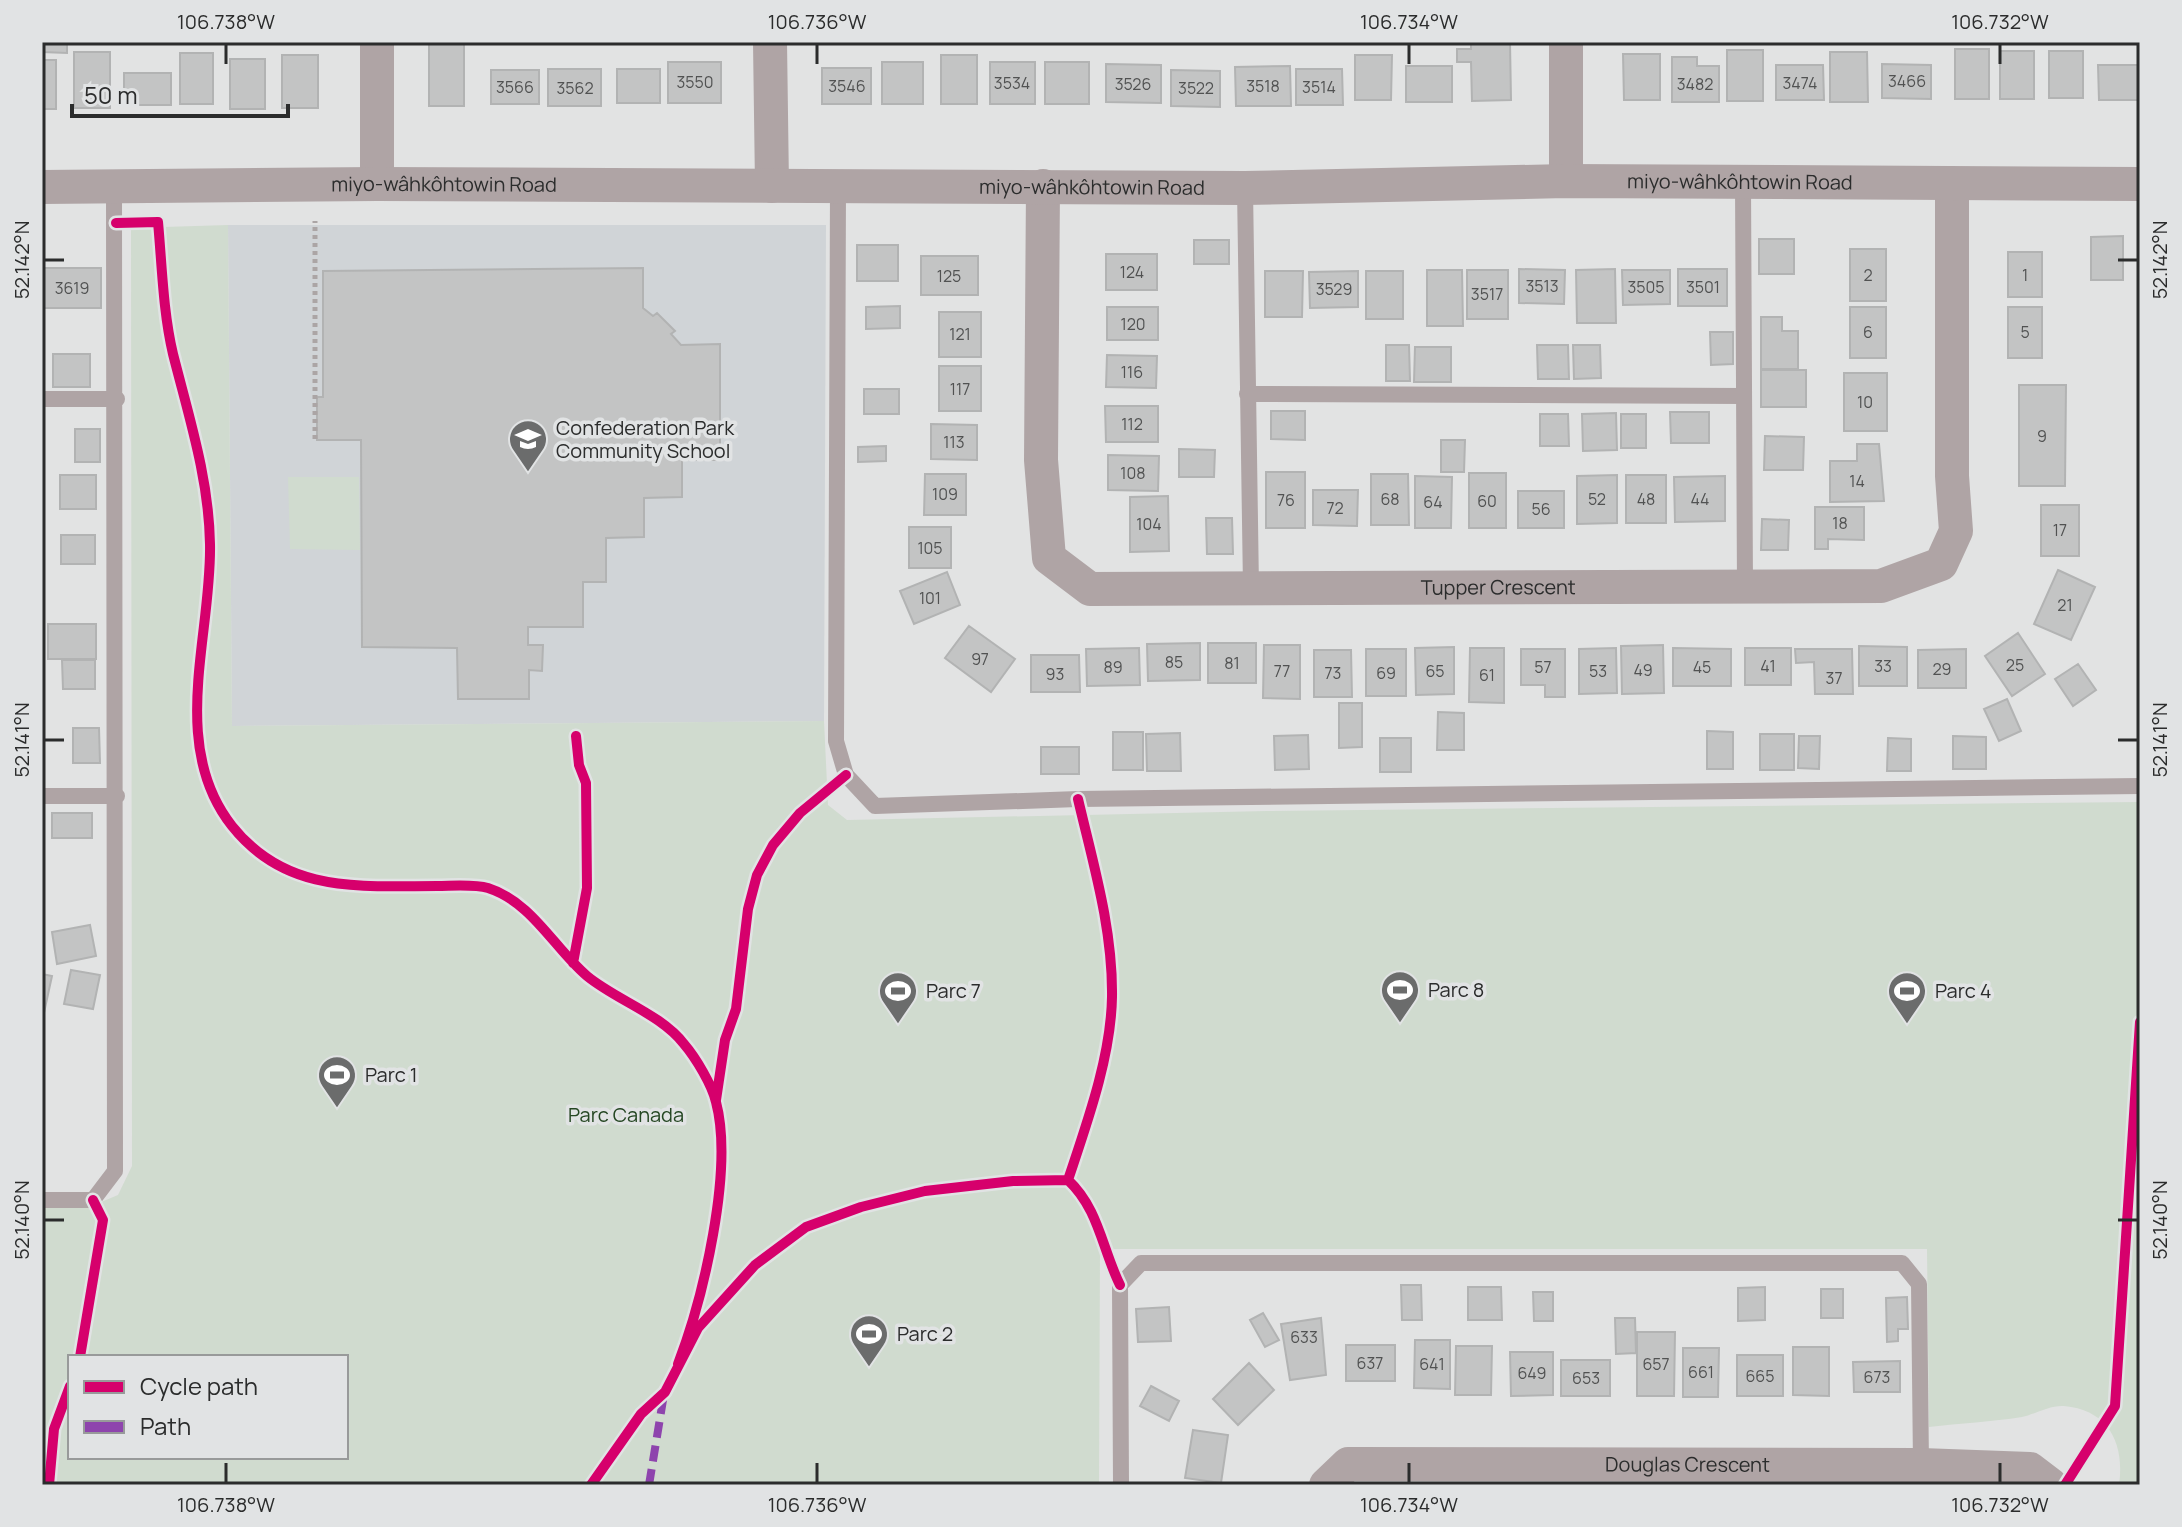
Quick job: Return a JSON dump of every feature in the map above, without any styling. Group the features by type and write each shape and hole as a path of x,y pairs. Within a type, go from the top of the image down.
{"street":[{"path":"377,42 377,184"},
{"path":"770,42 772,186"},
{"path":"1566,42 1566,181"},
{"name":"miyo-wâhkôhtowin Road","path":"42,187 377,184 1245,188 1566,181 2140,184"},
{"name":"Tupper Crescent","path":"1043,186 1041,460 1049,558 1090,589 1745,588 1881,586 1941,564 1956,531 1952,476 1952,184"},
{"name":"Douglas Crescent","path":"1326,1485 1348,1464 1921,1465 2030,1469 2051,1485"}],"lane":[{"path":"1743,183 1745,588"},
{"path":"42,1200 93,1200 115,1171 117,399 114,185"},
{"path":"838,187 836,741 846,775 875,806 1078,799 2140,786"},
{"path":"1245,188 1251,588"},
{"path":"1247,394 1744,396"},
{"path":"42,399 117,399"},
{"path":"42,796 117,796"},
{"path":"1121,1485 1120,1285 1141,1263 1902,1263 1919,1284 1921,1465"}],"path":[{"path":"315,221 315,439"}],"shaded area":[{"name":"Confederation Park Community School","path":"228,225 826,225 824,721 232,726"}],"green space":[{"name":"Parc Canada","path":"228,225 232,726 824,721 828,805 847,820 1267,811 2140,802 2140,1485 2119,1485 2119,1456 2111,1432 2103,1422 2080,1409 2059,1406 2022,1417 1929,1427 1927,1249 1100,1249 1099,1485 42,1485 42,1205 94,1205 118,1195 132,1166 131,228"},
{"path":"288,477 359,477 360,550 290,549"}],"building":[{"path":"42,42 67,42 67,53 42,52"},
{"path":"429,42 464,42 464,106 429,106"},
{"path":"1471,42 1510,42 1511,100 1472,101 1471,62 1457,62 1457,49 1471,49"},
{"path":"1955,49 1989,49 1989,99 1955,99"},
{"path":"1727,50 1763,50 1763,101 1727,101"},
{"path":"2000,51 2034,51 2034,99 2000,99"},
{"path":"2049,51 2083,51 2083,98 2049,98"},
{"path":"74,52 110,52 110,108 74,108"},
{"path":"1830,52 1867,52 1868,102 1830,102"},
{"path":"180,53 213,53 213,104 180,104"},
{"path":"1623,54 1660,54 1660,100 1624,100"},
{"path":"282,55 318,55 318,108 282,108"},
{"path":"941,55 977,55 977,104 941,104"},
{"path":"1355,55 1392,55 1391,100 1355,100"},
{"path":"1672,57 1697,57 1697,66 1719,66 1719,102 1672,102"},
{"path":"230,59 265,59 265,109 230,109"},
{"path":"42,60 56,60 56,109 42,109"},
{"path":"668,62 721,62 721,103 668,103"},
{"path":"882,62 923,62 923,104 882,104"},
{"path":"990,62 1035,62 1035,104 990,104"},
{"path":"1045,62 1089,62 1089,104 1045,104"},
{"path":"1106,64 1161,65 1161,103 1106,102"},
{"path":"1882,64 1931,65 1931,99 1882,98"},
{"path":"1776,65 1823,65 1824,100 1776,100"},
{"path":"2098,65 2140,65 2140,100 2099,100"},
{"path":"1290,66 1291,106 1236,106 1235,67"},
{"path":"1406,66 1452,66 1452,102 1406,102"},
{"path":"822,68 871,68 871,104 822,104"},
{"path":"548,69 601,69 601,106 548,106"},
{"path":"617,69 660,69 660,103 617,103"},
{"path":"1296,69 1342,69 1343,105 1296,105"},
{"path":"491,70 539,70 539,104 491,104"},
{"path":"1171,70 1220,71 1220,107 1171,106"},
{"path":"124,73 171,73 171,105 124,105"},
{"path":"2123,236 2123,280 2091,280 2091,237"},
{"path":"1759,239 1794,239 1794,274 1759,274"},
{"path":"1194,240 1229,240 1229,264 1194,264"},
{"path":"857,245 898,245 898,281 857,281"},
{"path":"1850,249 1886,249 1886,301 1850,301"},
{"path":"2008,252 2042,252 2042,297 2008,297"},
{"path":"1106,254 1157,254 1157,290 1106,290"},
{"path":"921,256 978,256 978,295 921,295"},
{"path":"42,268 101,268 101,308 42,308"},
{"path":"643,268 643,308 653,316 657,313 675,331 671,334 681,345 720,344 720,460 682,460 682,497 644,498 644,537 606,538 606,582 583,582 583,627 528,627 528,645 543,645 542,671 529,670 529,699 458,699 457,648 362,647 361,440 317,440 317,397 323,397 323,271"},
{"path":"1519,269 1565,270 1564,304 1519,303"},
{"path":"1615,269 1616,323 1577,323 1576,270"},
{"path":"1678,269 1727,269 1727,306 1678,306"},
{"path":"1427,270 1462,270 1463,326 1427,326"},
{"path":"1467,270 1508,270 1508,319 1467,319"},
{"path":"1622,270 1670,270 1670,304 1623,305"},
{"path":"1265,271 1303,271 1302,317 1265,317"},
{"path":"1358,271 1358,307 1310,308 1309,272"},
{"path":"1366,271 1403,271 1403,319 1366,319"},
{"path":"900,306 900,328 866,329 866,307"},
{"path":"1107,307 1158,307 1158,340 1107,340"},
{"path":"1850,307 1886,307 1886,358 1850,358"},
{"path":"2008,307 2042,307 2042,358 2008,358"},
{"path":"939,312 981,312 981,357 939,357"},
{"path":"1761,317 1782,317 1782,331 1798,331 1798,369 1761,369"},
{"path":"1710,332 1733,332 1733,364 1711,365"},
{"path":"1386,345 1409,345 1410,381 1386,381"},
{"path":"1537,345 1568,345 1569,379 1538,379"},
{"path":"1573,345 1600,345 1601,378 1574,379"},
{"path":"1415,347 1451,347 1451,382 1414,382"},
{"path":"53,354 90,354 90,387 53,387"},
{"path":"1107,355 1157,356 1156,388 1106,387"},
{"path":"939,366 981,366 981,411 939,411"},
{"path":"1761,370 1806,370 1806,407 1761,407"},
{"path":"1844,373 1887,373 1887,431 1844,431"},
{"path":"2019,385 2066,385 2065,486 2019,486"},
{"path":"864,389 899,389 899,414 864,414"},
{"path":"1105,406 1158,406 1158,442 1106,442"},
{"path":"1271,411 1305,411 1305,440 1271,439"},
{"path":"1670,412 1709,412 1709,443 1671,443"},
{"path":"1616,413 1617,450 1583,451 1582,414"},
{"path":"1540,414 1568,414 1569,446 1540,446"},
{"path":"1621,414 1646,414 1646,448 1621,448"},
{"path":"931,424 977,425 977,460 931,459"},
{"path":"75,429 100,429 100,462 75,462"},
{"path":"1765,436 1804,437 1803,470 1764,470"},
{"path":"1441,440 1465,440 1464,472 1441,472"},
{"path":"1857,444 1879,444 1884,501 1830,502 1830,461 1857,461"},
{"path":"886,446 886,461 858,462 858,447"},
{"path":"1179,449 1215,450 1214,477 1179,477"},
{"path":"1108,455 1159,456 1158,491 1108,490"},
{"path":"1266,472 1305,472 1305,528 1266,528"},
{"path":"1469,473 1506,473 1506,528 1469,528"},
{"path":"925,474 966,474 966,515 924,515"},
{"path":"1371,474 1408,474 1409,525 1371,525"},
{"path":"60,475 96,475 96,509 60,509"},
{"path":"1617,475 1617,523 1577,524 1577,476"},
{"path":"1626,475 1666,475 1666,523 1626,523"},
{"path":"1415,476 1452,477 1451,528 1415,528"},
{"path":"1725,476 1725,521 1675,522 1674,477"},
{"path":"1313,490 1358,490 1357,526 1313,525"},
{"path":"1518,491 1564,491 1564,528 1518,528"},
{"path":"1168,496 1169,551 1130,552 1130,497"},
{"path":"2041,505 2079,505 2079,556 2041,556"},
{"path":"1815,507 1864,507 1864,540 1828,539 1828,549 1815,549"},
{"path":"1206,518 1232,518 1233,554 1207,554"},
{"path":"1762,519 1789,520 1788,550 1761,550"},
{"path":"909,527 951,527 951,568 909,568"},
{"path":"61,535 95,535 95,564 61,564"},
{"path":"2058,570 2095,587 2071,640 2034,624"},
{"path":"947,572 960,605 914,624 900,591"},
{"path":"48,624 96,624 96,659 48,659"},
{"path":"969,626 1015,659 991,692 945,658"},
{"path":"2018,633 2045,674 2012,696 1985,656"},
{"path":"1200,643 1200,680 1148,681 1147,644"},
{"path":"1208,643 1256,643 1256,683 1208,683"},
{"path":"1264,645 1300,645 1300,699 1263,698"},
{"path":"1663,645 1664,693 1622,694 1621,646"},
{"path":"1859,646 1907,647 1907,686 1859,686"},
{"path":"1454,647 1454,694 1416,695 1415,648"},
{"path":"1139,648 1140,685 1087,686 1086,649"},
{"path":"1470,648 1504,648 1504,703 1469,702"},
{"path":"1616,648 1617,693 1579,694 1579,649"},
{"path":"1673,648 1731,649 1731,686 1673,686"},
{"path":"1745,648 1791,648 1791,685 1745,685"},
{"path":"1366,649 1406,649 1406,696 1366,696"},
{"path":"1521,649 1565,649 1565,697 1545,697 1545,685 1521,685"},
{"path":"1795,649 1852,649 1853,694 1815,694 1814,662 1796,663"},
{"path":"1966,649 1966,688 1918,688 1918,650"},
{"path":"1314,650 1351,650 1352,697 1314,697"},
{"path":"1031,655 1079,655 1080,692 1031,692"},
{"path":"62,660 95,660 95,689 63,689"},
{"path":"2078,664 2096,690 2073,706 2055,679"},
{"path":"2007,699 2021,731 1999,741 1984,709"},
{"path":"1339,703 1362,703 1362,747 1339,748"},
{"path":"1438,712 1464,713 1464,750 1437,750"},
{"path":"73,728 99,728 100,763 73,763"},
{"path":"1707,731 1733,732 1733,769 1707,769"},
{"path":"1113,732 1143,732 1143,770 1113,770"},
{"path":"1180,733 1181,771 1147,771 1146,734"},
{"path":"1760,734 1794,734 1794,770 1760,770"},
{"path":"1308,735 1309,769 1275,770 1274,736"},
{"path":"1799,736 1820,736 1819,769 1798,768"},
{"path":"1953,736 1986,737 1986,769 1953,769"},
{"path":"1380,738 1411,738 1411,772 1380,772"},
{"path":"1888,738 1911,739 1911,771 1887,771"},
{"path":"1041,747 1079,747 1079,774 1041,774"},
{"path":"52,813 92,813 92,838 52,838"},
{"path":"90,925 96,956 57,964 52,932"},
{"path":"71,970 100,975 93,1009 64,1004"},
{"path":"42,974 52,976 42,1022"},
{"path":"1401,1285 1421,1285 1422,1320 1402,1320"},
{"path":"1468,1287 1501,1287 1502,1320 1468,1320"},
{"path":"1765,1287 1765,1320 1738,1321 1738,1288"},
{"path":"1821,1289 1843,1289 1843,1318 1821,1318"},
{"path":"1533,1292 1553,1292 1553,1321 1534,1321"},
{"path":"1907,1297 1908,1329 1898,1329 1898,1341 1887,1342 1886,1298"},
{"path":"1169,1307 1171,1341 1138,1342 1136,1309"},
{"path":"1263,1313 1279,1340 1265,1347 1250,1320"},
{"path":"1321,1318 1326,1375 1290,1380 1281,1324"},
{"path":"1615,1318 1635,1318 1636,1353 1616,1354"},
{"path":"1637,1332 1675,1332 1674,1396 1637,1396"},
{"path":"1415,1340 1450,1340 1450,1389 1414,1388"},
{"path":"1346,1345 1395,1345 1395,1381 1346,1381"},
{"path":"1456,1346 1492,1346 1491,1395 1455,1395"},
{"path":"1793,1347 1829,1347 1829,1396 1793,1395"},
{"path":"1683,1348 1719,1348 1718,1397 1683,1397"},
{"path":"1510,1352 1553,1352 1553,1395 1511,1396"},
{"path":"1737,1355 1783,1355 1783,1396 1737,1396"},
{"path":"1561,1360 1610,1360 1610,1396 1561,1396"},
{"path":"1900,1361 1900,1392 1854,1392 1853,1362"},
{"path":"1249,1363 1274,1390 1238,1425 1213,1399"},
{"path":"1151,1386 1179,1401 1169,1421 1140,1406"},
{"path":"1193,1430 1228,1435 1221,1483 1185,1478"}],"marked path":[{"path":"649,1485 664,1394"}],"cycle path":[{"path":"116,223 158,222 170,338 202,472 210,544 197,725 202,761 213,794 232,826 253,848 276,864 300,875 352,885 476,886 504,895 530,915 587,976 663,1024 684,1044 714,1095 721,1130 721,1162 706,1270 678,1364"},
{"path":"573,963 587,888 586,783 579,765 576,736"},
{"path":"716,1100 725,1040 736,1009 748,909 757,875 773,845 800,813 846,775"},
{"path":"1068,1180 1103,1066 1112,997 1106,921 1078,799"},
{"path":"2065,1485 2115,1406 2140,1022"},
{"path":"591,1485 641,1414 665,1392 698,1328 755,1265 806,1227 861,1207 925,1191 1013,1181 1068,1180 1093,1216 1120,1285"},
{"path":"80,1355 103,1220 93,1200"},
{"path":"49,1485 54,1429 68,1391"}],"place":[{"name":"Confederation Park Community School","path":"528,473"},
{"name":"Parc 8","path":"1400,1024"},
{"name":"Parc 7","path":"898,1025"},
{"name":"Parc 4","path":"1907,1025"},
{"name":"Parc 1","path":"337,1109"},
{"name":"Parc 2","path":"869,1368"}]}
